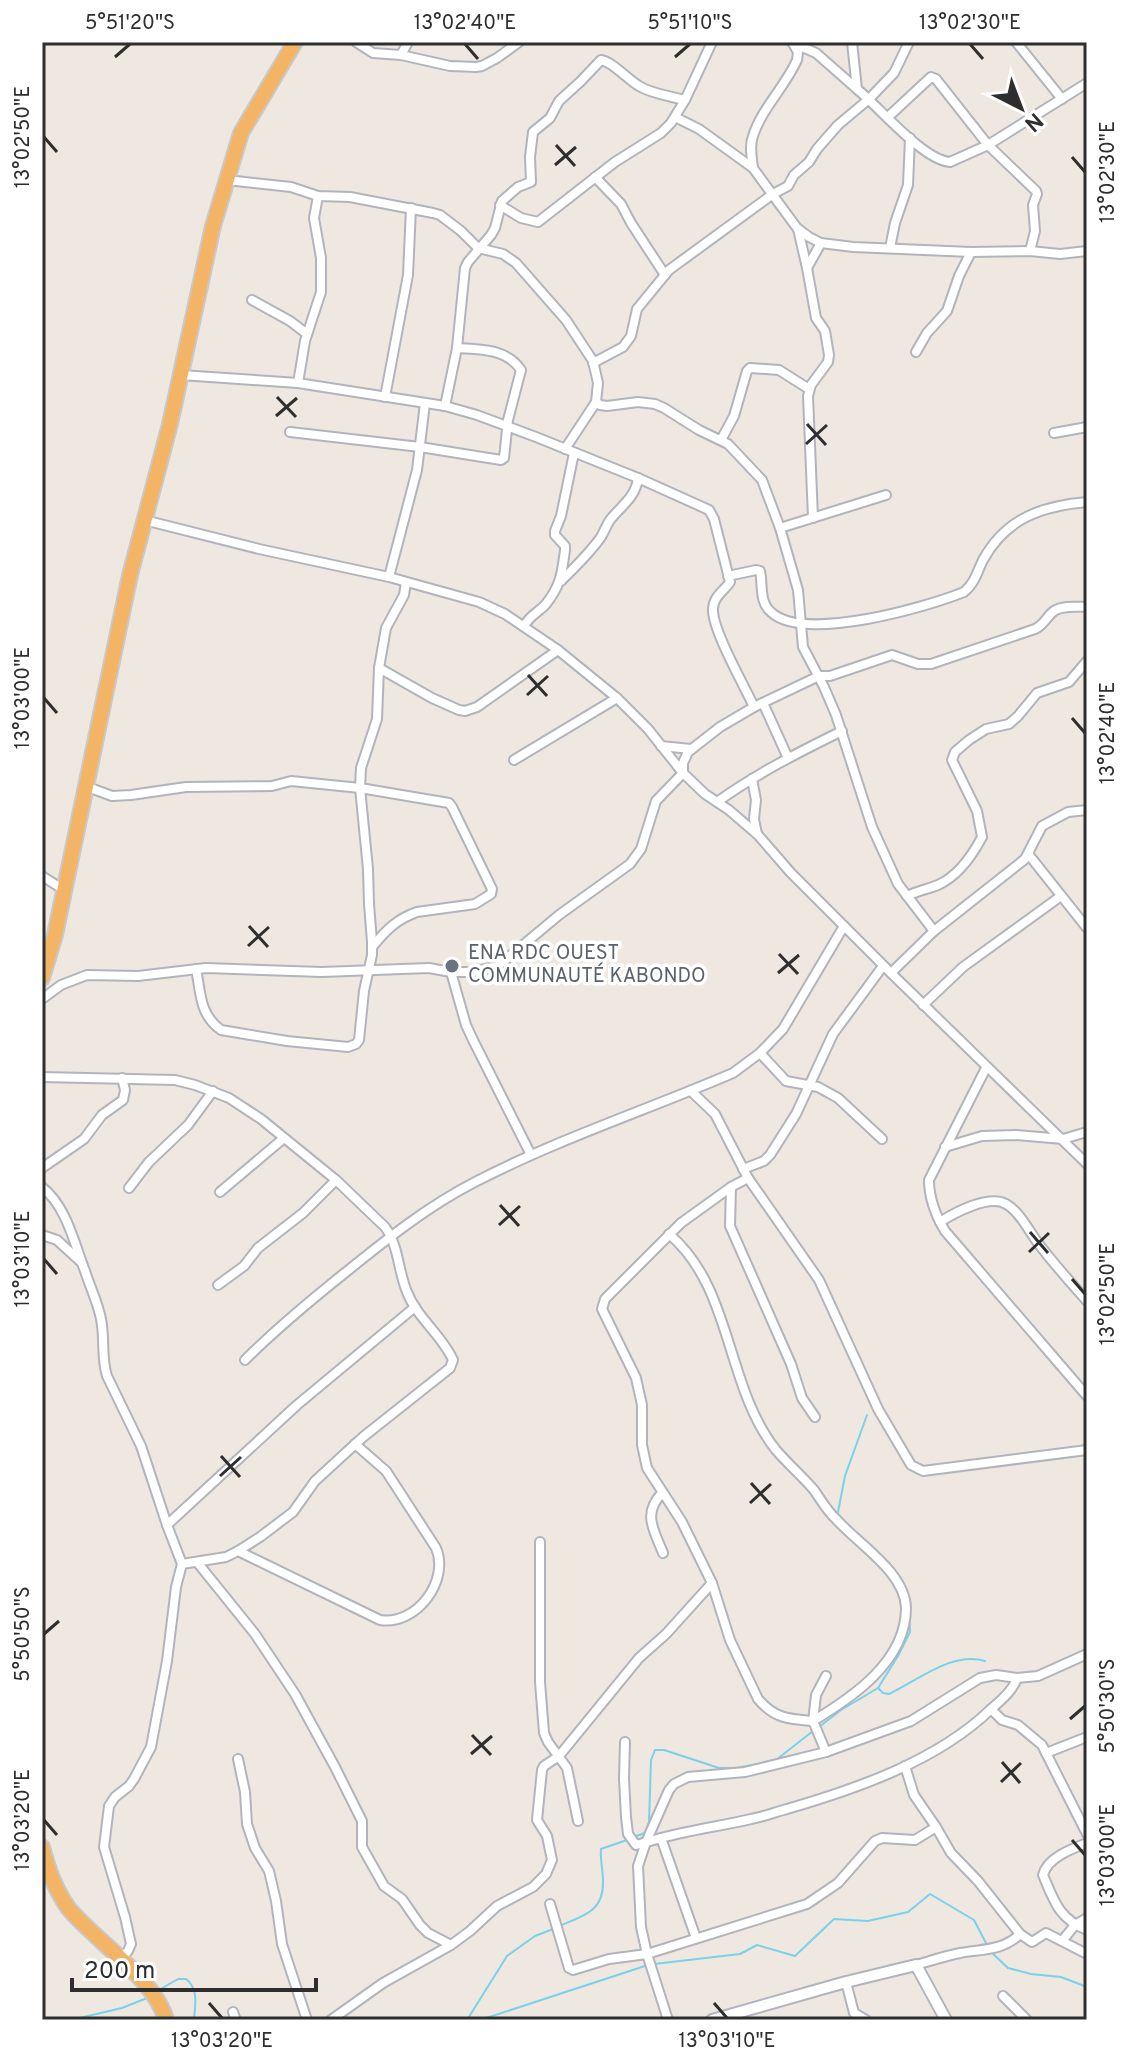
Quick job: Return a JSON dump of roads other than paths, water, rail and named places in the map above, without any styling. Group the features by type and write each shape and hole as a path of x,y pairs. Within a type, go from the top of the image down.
{"highway":[{"path":"42,977 55,935 132,565 170,424 205,259 226,180 241,133 295,42"},
{"path":"42,1847 53,1883 70,1910 149,1988 166,2020"}],"street":[{"path":"356,42 373,53 401,55 450,66 476,67 519,42"},
{"path":"401,55 408,42"},
{"path":"500,205 521,218 538,222 595,177 661,133 685,100 712,42"},
{"path":"792,42 816,53 910,138 945,162 988,145 1087,83"},
{"path":"753,168 752,137 797,60 798,52 792,42"},
{"path":"852,42 857,89"},
{"path":"593,363 623,347 631,336 637,309 665,275 788,186 838,125 894,73 909,42"},
{"path":"1016,42 1062,99"},
{"path":"445,406 457,348 465,268 495,228 500,205 513,190 531,182 531,134 550,118 559,101 601,60 606,60 646,90 685,100"},
{"path":"888,117 931,77 934,78 988,145 1036,191 1033,205 1035,231 1030,251"},
{"path":"675,117 699,129 753,168 797,228 821,243 971,252 1060,254 1087,251"},
{"path":"890,248 908,185 910,138"},
{"path":"595,177 621,204 665,275"},
{"path":"226,180 291,187 318,196 350,197 440,215 478,248 503,254 516,263 566,320 593,363 598,383 596,402 570,451 561,516 555,531 565,546 560,582"},
{"path":"298,383 307,334 321,297 321,258 314,218 318,196"},
{"path":"385,397 408,275 411,208"},
{"path":"797,228 816,318 825,331 829,355 808,396 813,518"},
{"path":"807,268 821,243"},
{"path":"916,352 927,333 947,311 971,252"},
{"path":"252,300 307,334"},
{"path":"290,432 501,460 504,458 521,370 493,351 457,348"},
{"path":"721,440 734,416 748,369 779,370 809,389"},
{"path":"181,375 298,383 445,406 570,451 709,510 714,519 729,584 716,598 713,612 724,644 788,758"},
{"path":"596,402 607,406 638,402 655,404 721,440 762,480 798,590 803,647 842,731 872,827 890,869 934,931"},
{"path":"389,577 417,470 425,403"},
{"path":"1054,433 1087,427"},
{"path":"524,626 603,535 609,522 637,487 638,478"},
{"path":"780,528 886,495"},
{"path":"728,576 758,570 762,595 769,611 801,625 859,621 894,614 959,594 971,586 983,560 1005,530 1034,512 1087,502"},
{"path":"144,520 389,577 479,602 524,626 617,698 648,729 683,773 758,835 883,966 1087,1164"},
{"path":"196,969 204,1012 221,1030 348,1047 359,1040 372,947 361,768 377,719 379,668 386,628 404,595 406,582"},
{"path":"42,999 61,985 87,975 138,976 224,968 322,972 429,968 473,972 498,966 559,915 630,864 641,849 656,801 683,773 685,758 691,749 720,727 819,676 830,676 892,655 918,664 931,664 1035,629 1058,609 1087,607"},
{"path":"379,668 432,698 465,711 477,707 558,650"},
{"path":"907,896 952,876 968,860 982,837 977,811 952,760 955,752 983,730 1009,724 1037,693 1069,682 1087,661"},
{"path":"514,760 617,698"},
{"path":"717,802 788,758 842,731"},
{"path":"661,746 691,749"},
{"path":"752,779 758,835"},
{"path":"85,786 112,796 186,787 272,786 291,781 360,788 449,803 492,889 488,897 475,904 409,915 387,929 372,947"},
{"path":"891,973 934,931 1029,855 1042,826 1068,812 1087,810"},
{"path":"1029,855 1087,928"},
{"path":"42,876 64,890"},
{"path":"923,1005 963,967 1061,896"},
{"path":"245,1360 300,1309 443,1199 531,1155 733,1073 760,1053 783,1029 844,926"},
{"path":"815,1726 779,1717 758,1699 730,1640 712,1583 679,1517 645,1464 641,1438 642,1405 636,1378 602,1305 669,1234 770,1155 796,1114 833,1034 883,966"},
{"path":"451,972 466,1025 531,1155"},
{"path":"42,977 61,985"},
{"path":"760,1053 786,1081 818,1087 838,1098 882,1139"},
{"path":"986,1068 929,1184 934,1208 945,1231 1087,1396"},
{"path":"42,1077 175,1080 229,1098 261,1119 378,1219 391,1236 407,1293 453,1364 355,1444 309,1487 293,1512 226,1557 182,1564"},
{"path":"42,1168 84,1139 102,1115 123,1100 125,1090 122,1078"},
{"path":"129,1188 149,1162 177,1137 213,1091"},
{"path":"691,1091 715,1114 745,1174 819,1280 878,1409 911,1465 923,1471 1087,1450"},
{"path":"945,1147 982,1136 1063,1139 1087,1132"},
{"path":"220,1192 284,1138"},
{"path":"218,1285 244,1266 258,1248 303,1213 336,1180"},
{"path":"42,1187 57,1204 82,1263 102,1322 107,1376 141,1446 182,1564 151,1747 134,1779 109,1806 104,1847 131,1944 120,1959"},
{"path":"731,1187 730,1226 791,1364 802,1398 815,1417"},
{"path":"940,1222 972,1206 996,1202 1006,1204 1087,1301"},
{"path":"669,1234 691,1256 706,1283 750,1406 775,1448 835,1519 896,1577 906,1606 903,1628 891,1654 866,1685 815,1726"},
{"path":"42,1235 57,1240 82,1263"},
{"path":"167,1525 297,1405 415,1307"},
{"path":"238,1551 380,1620 400,1619 423,1603 437,1580 440,1567 436,1548 386,1471 355,1444"},
{"path":"662,1493 652,1508 651,1519 663,1553"},
{"path":"540,1542 540,1682 544,1733 567,1768 578,1821"},
{"path":"197,1562 255,1634 295,1694 362,1821 362,1847 379,1878 407,1905 428,1933 451,1945"},
{"path":"331,2020 383,1983 451,1945 497,1906 533,1887 548,1871 552,1860 547,1836 537,1820 544,1766 559,1756 639,1658 666,1634 712,1583"},
{"path":"668,2020 640,1922 638,1866 669,1790 680,1780 745,1772 826,1752 911,1721 980,1678 996,1675 1017,1678 1038,1676 1087,1654"},
{"path":"826,1676 816,1695 815,1726 826,1752"},
{"path":"625,1742 626,1817 630,1839 636,1845 692,1829 754,1819 840,1793 905,1766 960,1735 1012,1688 1017,1678"},
{"path":"991,1709 1002,1720 1018,1725 1032,1736 1046,1753 1087,1834"},
{"path":"1046,1753 1087,1737"},
{"path":"238,1759 245,1792 247,1824 255,1848 269,1871 282,1944 307,2020"},
{"path":"905,1766 914,1795 954,1859 978,1881 1020,1934 1032,1942 1046,1933 1087,1954"},
{"path":"550,1904 570,1970 609,1959 648,1956 807,1904 838,1883 875,1841 882,1838 915,1840 936,1827"},
{"path":"661,1838 696,1938"},
{"path":"1087,1843 1060,1856 1043,1872 1062,1913 1075,1925 1087,1930"},
{"path":"1062,1941 1075,1925 1087,1918"},
{"path":"712,2020 846,1982 956,1954 1002,1946 1011,1943 1020,1934"},
{"path":"916,1965 946,2020"},
{"path":"846,1982 854,2013 866,2020"},
{"path":"1003,1996 1027,2020"}],"waterway":[{"path":"837,1517 845,1476 867,1415"},
{"path":"819,1727 878,1688 910,1632 909,1614"},
{"path":"878,1688 889,1694 948,1664 960,1660 985,1661"},
{"path":"636,1836 645,1833 649,1822 651,1760 655,1750 664,1750 719,1768 737,1768 776,1760 813,1731"},
{"path":"559,1926 584,1916 596,1906 602,1891 601,1849 627,1840"},
{"path":"654,1964 740,1954 757,1945 795,1956 834,1919 868,1921 908,1912 930,1894 974,1920 987,1945"},
{"path":"467,2020 507,1956 535,1936 553,1929"},
{"path":"990,1951 1008,1968 1061,1977 1087,1987"},
{"path":"480,2020 648,1965"},
{"path":"159,1990 178,1979 186,1979 195,1992 194,2020"},
{"path":"71,2020 122,2008 147,1998"}],"place":[{"name":"ENA RDC OUEST COMMUNAUTÉ KABONDO","path":"452,966"}]}
